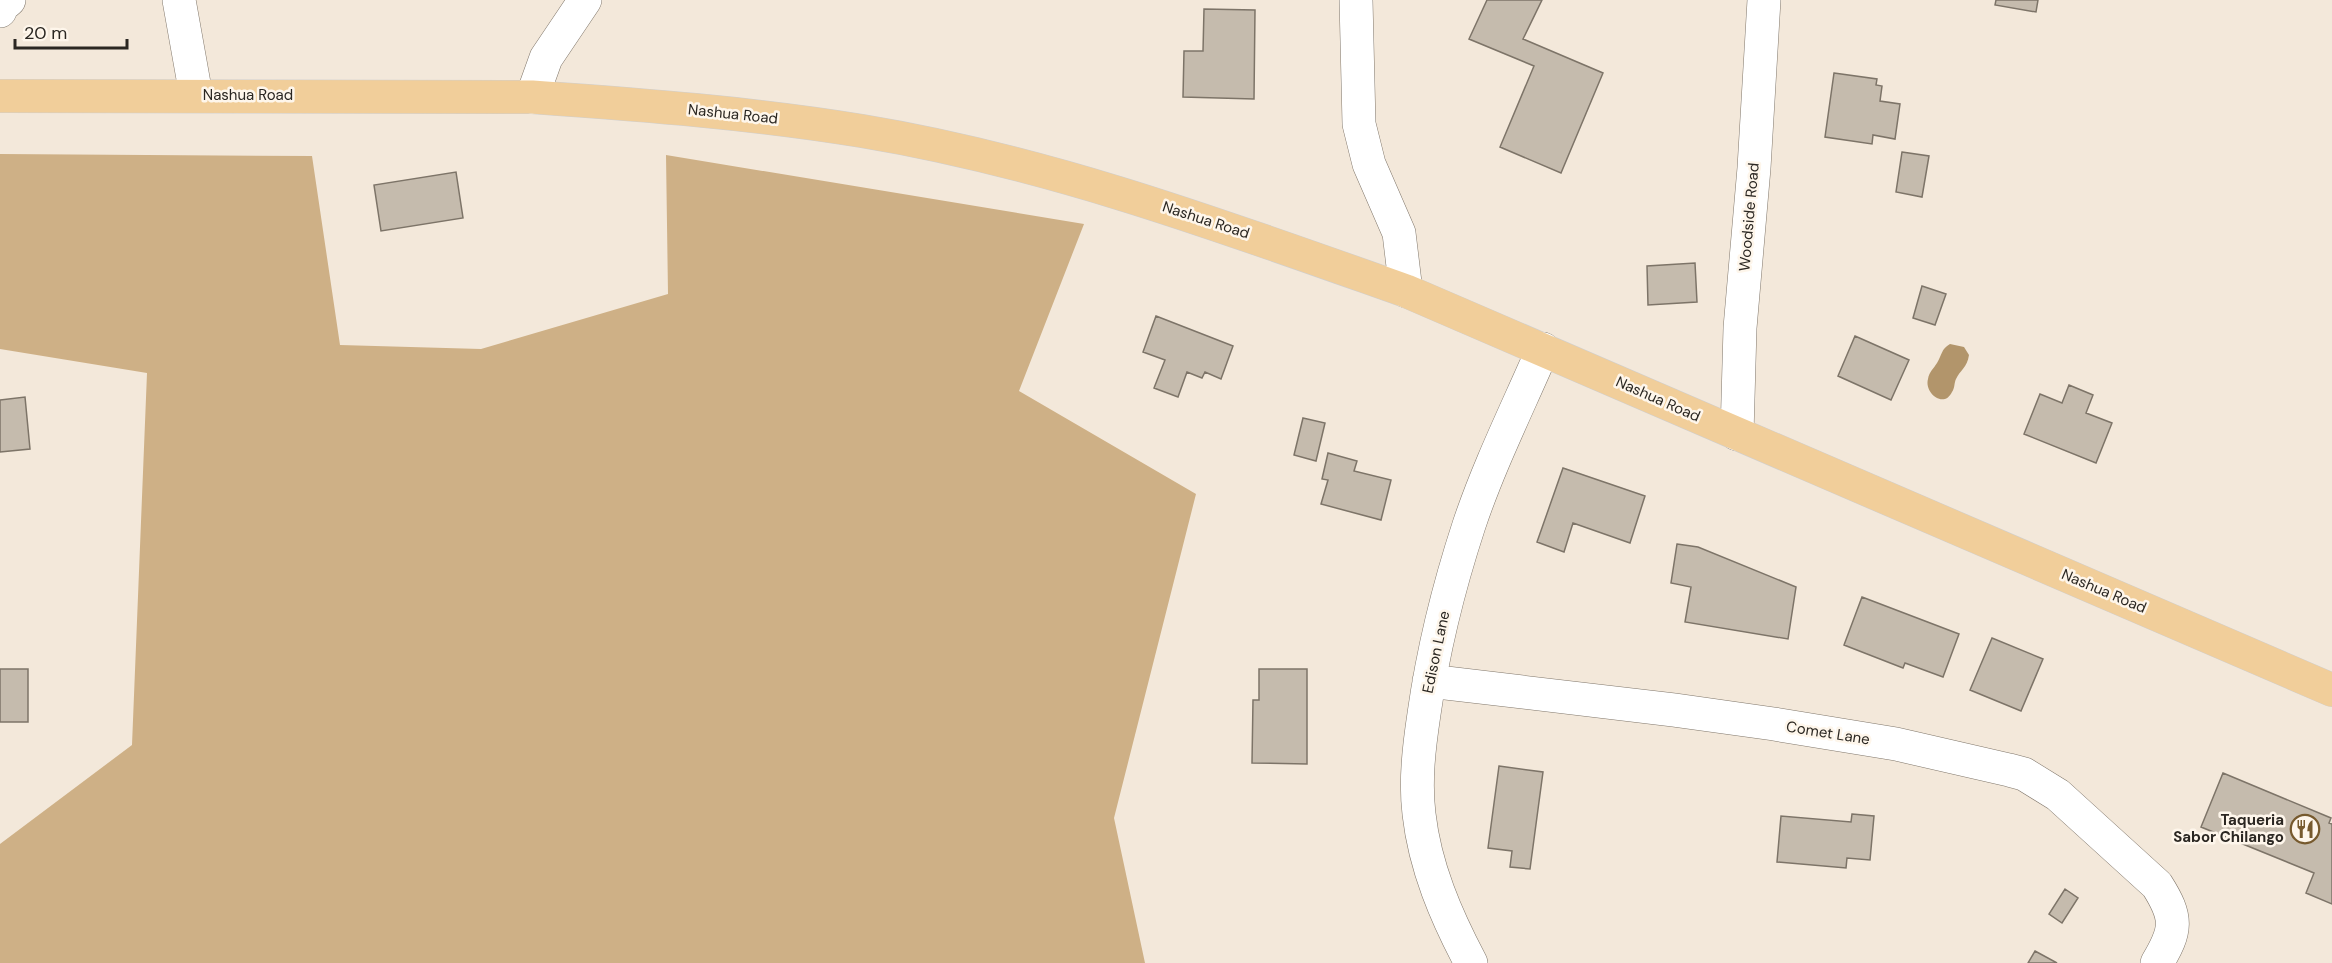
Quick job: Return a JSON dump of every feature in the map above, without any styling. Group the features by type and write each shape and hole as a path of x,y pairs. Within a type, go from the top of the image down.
{"main road":[{"name":"Nashua Road","path":"0,96 532,97 781,120 863,131 943,147 1117,192 1261,238 1406,291 2332,690"}],"street":[{"path":"0,11 9,0"},
{"path":"179,0 196,95"},
{"path":"532,97 546,58 585,0"},
{"path":"1356,0 1359,124 1369,164 1399,233 1406,291"},
{"name":"Woodside Road","path":"1737,434 1740,328 1754,168 1764,0"},
{"name":"Edison Lane","path":"1471,963 1438,892 1426,852 1418,813 1418,768 1428,681 1469,524 1543,349"},
{"name":"Comet Lane","path":"1428,681 1774,724 1896,744 2024,774 2058,795 2157,885 2170,911 2173,924 2171,938 2157,963"}],"shaded area":[{"path":"0,154 312,156 340,345 481,349 668,294 666,155 1084,224 1019,391 1196,494 1114,818 1145,963 0,963 0,844 132,745 147,373 0,349"},
{"path":"1950,344 1964,347 1969,355 1949,397 1940,399 1929,389 1928,379 1943,350"}],"building":[{"path":"1487,0 1542,0 1523,39 1603,73 1561,173 1500,147 1534,66 1469,39"},
{"path":"1996,0 2038,0 2036,12 1995,5"},
{"path":"1204,9 1255,10 1254,99 1183,97 1184,51 1203,51"},
{"path":"1834,73 1877,79 1876,85 1882,86 1880,101 1900,104 1895,139 1873,135 1872,144 1825,137"},
{"path":"1902,152 1929,156 1922,197 1896,192"},
{"path":"456,172 463,218 381,231 374,185"},
{"path":"1695,263 1697,302 1648,305 1647,266"},
{"path":"1922,286 1946,294 1935,325 1913,318"},
{"path":"1156,316 1233,346 1221,379 1205,372 1202,378 1187,372 1178,397 1154,388 1165,360 1143,352"},
{"path":"1855,336 1909,360 1891,400 1838,376"},
{"path":"2069,385 2093,395 2086,413 2112,423 2096,463 2024,434 2040,394 2062,403"},
{"path":"25,397 30,449 0,452 0,400"},
{"path":"1303,418 1325,423 1316,461 1294,455"},
{"path":"1328,453 1357,461 1354,471 1391,480 1381,520 1321,504 1328,480 1322,479"},
{"path":"1563,468 1645,496 1630,543 1573,523 1564,552 1537,542"},
{"path":"1677,544 1698,547 1796,587 1788,639 1685,622 1691,587 1671,583"},
{"path":"1862,597 1959,634 1943,677 1905,663 1903,668 1844,645"},
{"path":"1992,638 2043,659 2021,711 1970,690"},
{"path":"0,669 28,669 28,722 0,722"},
{"path":"1259,669 1307,669 1307,764 1252,763 1253,700 1259,700"},
{"path":"1499,766 1543,772 1530,869 1510,867 1512,851 1488,848"},
{"path":"2223,773 2331,818 2329,823 2332,824 2332,904 2306,893 2314,873 2201,827"},
{"path":"1852,814 1874,816 1870,860 1847,858 1846,868 1777,862 1781,816 1851,822"},
{"path":"2065,889 2078,898 2062,923 2049,914"},
{"path":"2035,951 2057,963 2028,963"}],"place":[{"name":"Taqueria Sabor Chilango","path":"2305,829"}]}
